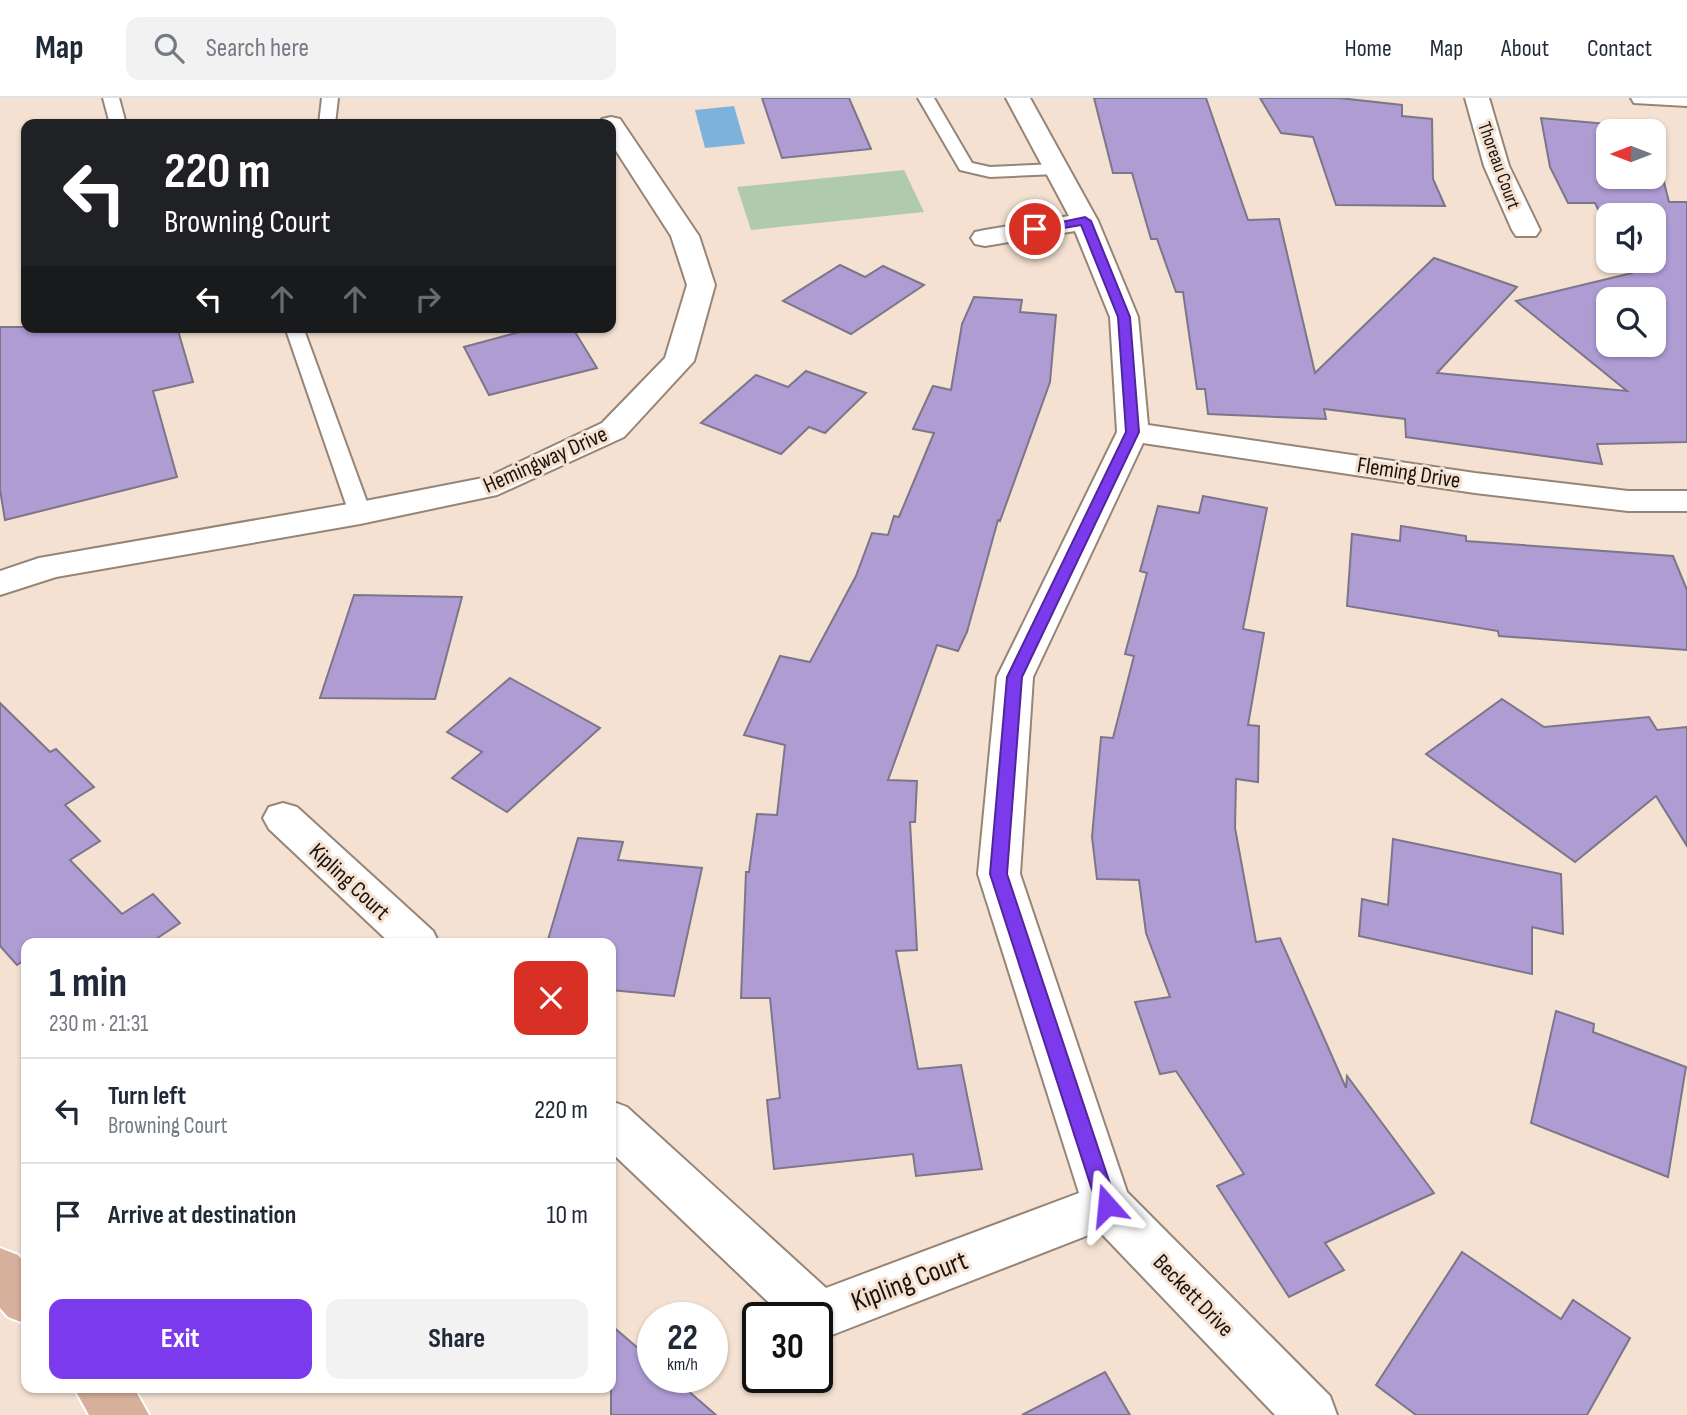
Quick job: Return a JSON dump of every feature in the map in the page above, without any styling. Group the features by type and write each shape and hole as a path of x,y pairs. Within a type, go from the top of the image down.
{"main road":[{"path":"0,1272 21,1295"},
{"path":"104,1393 122,1415"}],"street":[{"name":"Hemingway Drive","path":"607,119 605,116 608,98"},
{"path":"1018,98 1085,221 1124,317 1133,432"},
{"name":"Thoreau Court","path":"1477,98 1483,130 1502,182 1526,230"},
{"path":"1643,98 1687,99"},
{"name":"Hemingway Drive","path":"0,583 51,566 360,513 497,485 613,430 680,361 701,285 684,236 616,132"},
{"path":"985,238 1085,221"},
{"name":"Fleming Drive","path":"1133,432 1475,483 1628,500 1687,501"},
{"name":"Beckett Drive","path":"1133,432 1015,677 999,874 1107,1205 1311,1415"},
{"name":"Kipling Court","path":"283,818 413,938"},
{"name":"Kipling Court","path":"616,1127 819,1315 1107,1205"}],"lane":[{"path":"111,98 117,119"},
{"path":"328,119 330,98"},
{"path":"926,98 966,167 990,172 1057,169"},
{"path":"296,333 360,513"}],"green space":[{"path":"904,170 924,212 751,230 737,187"}],"water":[{"path":"734,106 745,144 705,148 695,110"}],"building":[{"path":"762,98 849,98 871,149 782,158"},
{"path":"1094,98 1206,98 1248,220 1279,219 1315,373 1434,258 1517,287 1437,373 1627,391 1516,301 1632,273 1666,273 1666,203 1568,203 1550,167 1541,118 1596,123 1596,189 1666,189 1669,202 1687,202 1687,442 1597,444 1602,464 1406,437 1405,419 1324,409 1326,419 1208,414 1205,389 1197,389 1183,292 1176,292 1157,239 1151,239 1132,173 1113,173"},
{"path":"1260,98 1339,98 1402,105 1402,116 1432,119 1433,179 1445,206 1336,205 1313,137 1281,133"},
{"path":"840,265 865,277 883,266 924,285 851,334 783,301"},
{"path":"974,297 1022,300 1020,312 1056,315 1050,382 1000,521 998,520 967,632 958,651 937,645 888,780 917,781 915,822 910,822 917,950 896,951 918,1069 961,1065 982,1169 916,1176 913,1154 774,1169 767,1100 780,1098 770,998 741,998 746,872 749,872 757,814 777,815 785,745 744,735 780,656 810,662 856,576 872,533 888,535 894,516 899,517 934,433 913,429 933,386 951,390 962,324"},
{"path":"0,327 21,327 21,333 179,333 193,382 153,391 177,477 5,520 0,490"},
{"path":"516,333 576,333 597,368 489,395 464,347"},
{"path":"806,371 866,393 825,433 809,427 781,454 701,423 756,375 788,387"},
{"path":"1203,496 1267,508 1243,629 1264,633 1248,725 1259,726 1258,782 1236,779 1235,828 1256,942 1280,938 1346,1088 1347,1076 1434,1193 1325,1243 1344,1270 1289,1297 1217,1186 1244,1174 1176,1071 1160,1074 1135,1002 1170,997 1146,933 1139,880 1097,879 1092,837 1101,737 1113,738 1134,656 1125,654 1147,573 1140,571 1158,506 1199,513"},
{"path":"1401,526 1466,536 1466,541 1673,556 1687,590 1687,650 1499,636 1498,631 1347,606 1352,534 1400,541"},
{"path":"354,595 462,597 435,699 320,698"},
{"path":"510,678 600,728 507,812 452,778 482,752 447,732"},
{"path":"1502,699 1544,727 1649,717 1657,730 1687,727 1687,846 1656,796 1575,862 1426,754"},
{"path":"0,703 50,752 56,749 94,787 65,805 100,841 70,860 122,914 153,894 180,923 158,938 21,938 21,962 17,965 0,946"},
{"path":"578,838 623,842 618,860 702,868 674,996 616,990 616,938 548,938"},
{"path":"1393,839 1561,874 1563,934 1532,927 1532,974 1359,936 1362,899 1388,905"},
{"path":"1556,1011 1594,1024 1593,1032 1686,1067 1668,1177 1531,1123"},
{"path":"1462,1252 1561,1319 1573,1300 1630,1338 1587,1415 1416,1415 1376,1385"},
{"path":"616,1329 637,1347 637,1393 691,1393 716,1415 611,1415 611,1393 616,1393"},
{"path":"1105,1372 1130,1415 1022,1415"}],"route":[{"path":"1035,229 1085,221 1124,317 1133,432 1015,677 999,874 1107,1205"}]}
